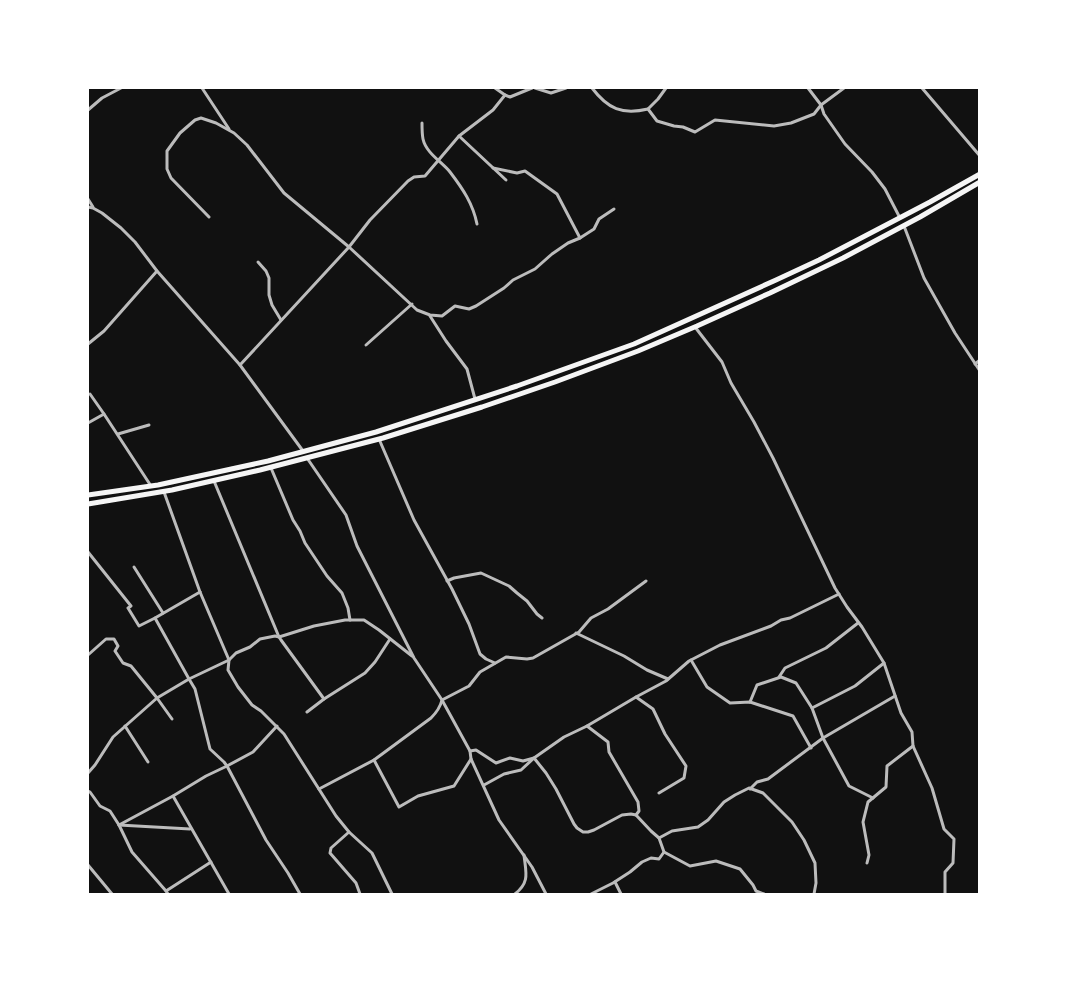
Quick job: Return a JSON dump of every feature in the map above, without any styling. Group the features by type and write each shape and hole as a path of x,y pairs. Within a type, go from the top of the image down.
{"highway":[{"path":"88,495 151,486 268,461 376,432 517,386 634,344 819,260 980,174"},
{"path":"88,504 164,491 271,468 378,439 555,382 694,327 843,258 904,226 980,182"}],"street":[{"path":"88,110 102,98 121,88"},
{"path":"202,88 229,130"},
{"path":"495,88 510,97 534,88 551,93 566,88"},
{"path":"592,88 599,97 610,105 629,112 648,110 666,88"},
{"path":"808,88 845,144 885,188 900,218"},
{"path":"648,110 657,120 674,126 683,126 695,132 715,120 774,126 791,123 814,114 821,105 844,88"},
{"path":"922,88 980,156"},
{"path":"240,365 349,247 370,220 408,181 414,177 425,176 459,136 493,110 505,95"},
{"path":"209,217 172,178 167,169 167,151 180,134 195,120 201,118 216,123 234,133 247,145 284,193 349,247 417,310 430,315 442,316 455,306 469,310 476,306 513,280 535,269 568,243 594,229 599,219 614,209"},
{"path":"422,123 423,140 463,191 474,210 477,224"},
{"path":"459,136 506,180"},
{"path":"493,168 517,173 525,170 557,194 580,238"},
{"path":"88,199 93,208"},
{"path":"88,207 102,213 135,242 157,271 240,365 303,451"},
{"path":"904,226 924,278 955,333 980,371"},
{"path":"258,262 269,278 272,305 281,320"},
{"path":"88,344 104,331 157,271"},
{"path":"366,344 412,304"},
{"path":"430,315 467,369 475,400"},
{"path":"694,327 722,362 731,383 768,450 838,594 884,663 901,714 912,732 913,746 932,788 944,829 954,839 953,863 944,872 945,894"},
{"path":"975,364 980,360"},
{"path":"90,394 151,486"},
{"path":"88,423 104,414"},
{"path":"118,434 149,425"},
{"path":"378,439 414,520 469,624 480,654 496,663"},
{"path":"307,458 346,515 358,546 414,658 442,700 470,751 471,759 499,820 532,867 546,894"},
{"path":"271,468 305,543 327,576 342,593 350,620"},
{"path":"214,480 279,637 324,699"},
{"path":"164,491 200,592 228,660 228,670 252,705 277,726 292,745 336,816 349,832 372,853 392,894"},
{"path":"88,552 131,606 128,608 139,626 200,592"},
{"path":"134,567 164,613"},
{"path":"447,581 481,572 509,586 527,601 542,618"},
{"path":"319,790 374,760 431,718 441,705 442,700 469,686 480,672 506,657 533,658 576,633 591,618 608,609 646,582"},
{"path":"484,785 504,774 521,770 534,758 564,737 587,726 668,679 691,660 720,645 790,618 838,594"},
{"path":"155,618 195,689 210,749 227,766 266,840 300,894"},
{"path":"88,773 95,766 113,737 157,698 189,679 228,660 260,639 279,637 314,626 350,620 364,620 414,658"},
{"path":"778,678 786,668 826,648 858,622"},
{"path":"576,633 668,679"},
{"path":"307,712 365,672 375,662 390,638"},
{"path":"88,655 106,639 114,639 118,646 115,651 123,663 131,666 172,719"},
{"path":"691,660 707,686 730,703 750,702 793,716 811,748"},
{"path":"812,708 855,686 884,663"},
{"path":"750,702 757,685 781,677 796,684 812,708 824,738 849,786 872,798"},
{"path":"659,838 672,831 698,827 708,820 724,802 750,789 757,782 768,779 824,738 895,696"},
{"path":"636,697 653,710 665,734 686,766 684,778 658,792"},
{"path":"125,726 148,762"},
{"path":"119,825 252,752 277,726"},
{"path":"587,726 608,742 609,752 638,802 639,811 636,815"},
{"path":"867,863 869,855 863,822 868,802 886,787 887,766 913,746"},
{"path":"470,751 476,750 496,763 510,758 523,761 534,758"},
{"path":"534,758 556,789 574,824 583,832 594,830 622,815 636,815 659,838 664,852 690,866 716,860 740,869 756,891 764,894"},
{"path":"374,760 399,807 418,796 454,786 471,759"},
{"path":"750,789 762,793 792,822 804,840 816,863 814,894"},
{"path":"88,791 100,806 110,811 132,852 167,893 211,862"},
{"path":"173,796 229,894"},
{"path":"119,825 191,829"},
{"path":"349,832 331,848 330,853 356,883 360,894"},
{"path":"591,894 615,882 642,862 651,858 659,859 664,852"},
{"path":"515,894 523,886 527,876 524,855"},
{"path":"88,865 112,894"},
{"path":"615,882 621,894"}]}
